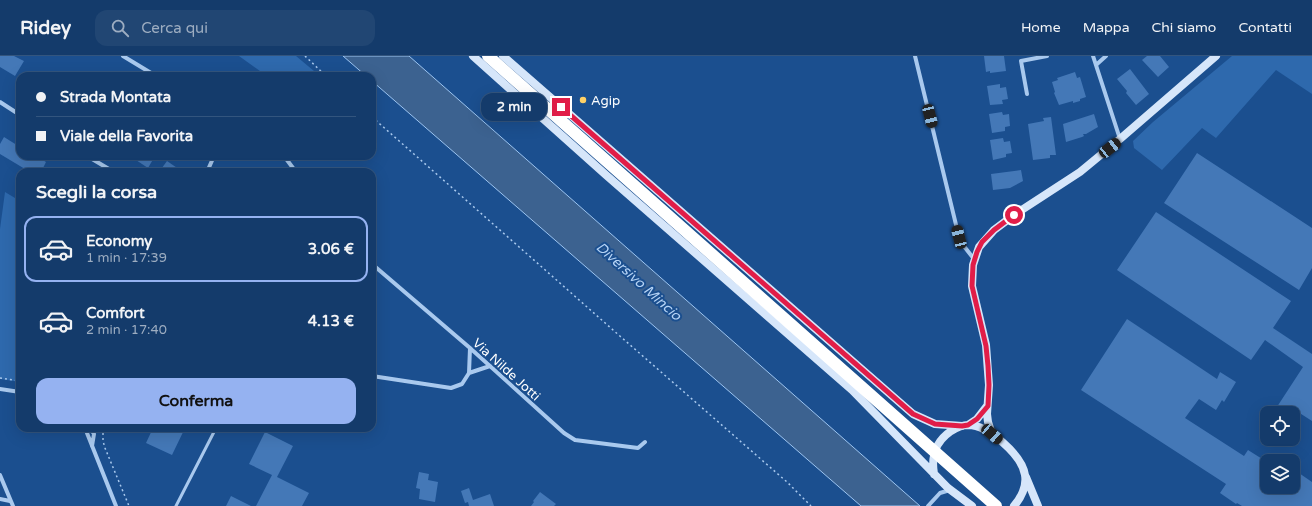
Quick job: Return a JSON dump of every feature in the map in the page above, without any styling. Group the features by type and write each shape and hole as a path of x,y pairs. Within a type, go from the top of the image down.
{"highway":[{"path":"488,56 996,506"}],"main road":[{"path":"473,56 606,175 852,390 941,481 972,506"},
{"path":"503,56 913,414 935,424 979,427 992,434 1015,456 1021,465 1038,506"},
{"path":"992,434 988,422 989,385 987,352 972,286 974,259 982,242 994,230 1014,215 1080,172 1216,56"},
{"path":"934,474 932,462 939,442 948,433 977,419 988,406"},
{"path":"1014,506 1025,485 1025,476"}],"street":[{"path":"123,56 149,72"},
{"path":"915,56 959,237 963,245 974,259"},
{"path":"1027,94 1021,61 1024,58 1047,56"},
{"path":"1093,56 1120,139"},
{"path":"1096,65 1106,56"},
{"path":"0,102 16,112"},
{"path":"94,160 108,168"},
{"name":"Via Nilde Jotti","path":"376,267 470,348 564,433 575,440 638,448 646,442"},
{"path":"376,377 451,388 462,384 469,373 470,348"},
{"path":"469,373 490,366"},
{"path":"0,389 16,391"},
{"path":"86,432 116,506"},
{"path":"92,447 94,434"},
{"path":"0,474 13,506"},
{"path":"928,506 940,493 942,488 941,481"},
{"path":"940,493 951,490"},
{"path":"0,499 10,500"}],"lane":[{"path":"176,506 214,432"}],"path":[{"path":"305,56 322,72"},
{"path":"376,121 787,482 811,506"},
{"path":"0,378 16,380"},
{"path":"103,432 105,448 129,506"}],"shaded area":[{"path":"239,56 296,56 315,72 261,72"},
{"path":"1232,56 1312,56 1312,94 1276,70 1216,138 1202,128 1162,170 1134,148 1133,141 1153,122"},
{"path":"5,192 16,199 16,381 0,379 0,229"}],"water":[{"name":"Diversivo Mincio","path":"343,56 409,56 920,506 861,506 376,84 376,72 361,72"}],"building":[{"path":"0,56 14,56 24,61 16,72 15,76 0,67"},
{"path":"984,56 1004,56 1006,71 986,72"},
{"path":"1147,56 1160,56 1169,67 1158,77 1142,60"},
{"path":"1130,69 1149,94 1136,105 1117,79"},
{"path":"1075,72 1077,78 1080,77 1086,97 1080,99 1080,101 1073,103 1073,101 1059,105 1054,93 1052,82 1058,80 1057,78"},
{"path":"1000,84 1000,88 1006,87 1008,99 1002,100 1003,104 990,105 987,86"},
{"path":"1002,112 1003,115 1009,114 1010,126 1005,127 1005,131 992,133 989,114"},
{"path":"1094,114 1098,127 1086,134 1083,134 1084,136 1082,137 1066,142 1063,124"},
{"path":"1051,117 1056,155 1050,155 1050,158 1033,160 1028,124 1044,121 1043,118"},
{"path":"4,137 16,144 16,160 43,160 46,162 43,168 23,168 0,154 0,144"},
{"path":"1003,138 1004,142 1010,141 1012,153 1006,154 1006,157 993,160 990,140"},
{"path":"1197,153 1312,228 1312,268 1299,290 1164,203"},
{"path":"136,160 153,160 148,168"},
{"path":"167,161 177,168 162,168"},
{"path":"1021,170 1023,181 1010,188 993,190 991,174"},
{"path":"1156,212 1291,301 1273,328 1312,354 1312,421 1300,413 1300,406 1278,406 1303,367 1265,340 1251,360 1117,270"},
{"path":"1127,319 1217,379 1220,372 1236,382 1224,402 1222,400 1216,410 1199,399 1185,418 1244,456 1248,450 1260,458 1260,494 1300,494 1300,474 1312,482 1312,506 1242,506 1237,503 1236,504 1220,493 1226,484 1081,390"},
{"path":"151,432 183,432 172,455 146,443"},
{"path":"265,432 293,446 277,477 309,493 302,506 256,506 272,475 249,464"},
{"path":"419,472 429,474 428,480 438,482 435,502 419,499 420,489 416,488"},
{"path":"469,488 473,500 490,494 494,506 469,506 468,502 465,503 461,491"},
{"path":"540,492 556,504 554,506 531,506"},
{"path":"231,496 251,506 226,506"}],"place":[{"name":"Agip","path":"583,100"}],"route":[{"path":"561,107 832,345 913,414 935,424 968,425 977,419 988,406 989,385 986,346 972,286 973,265 974,259 982,242 994,230 1014,215"}]}
